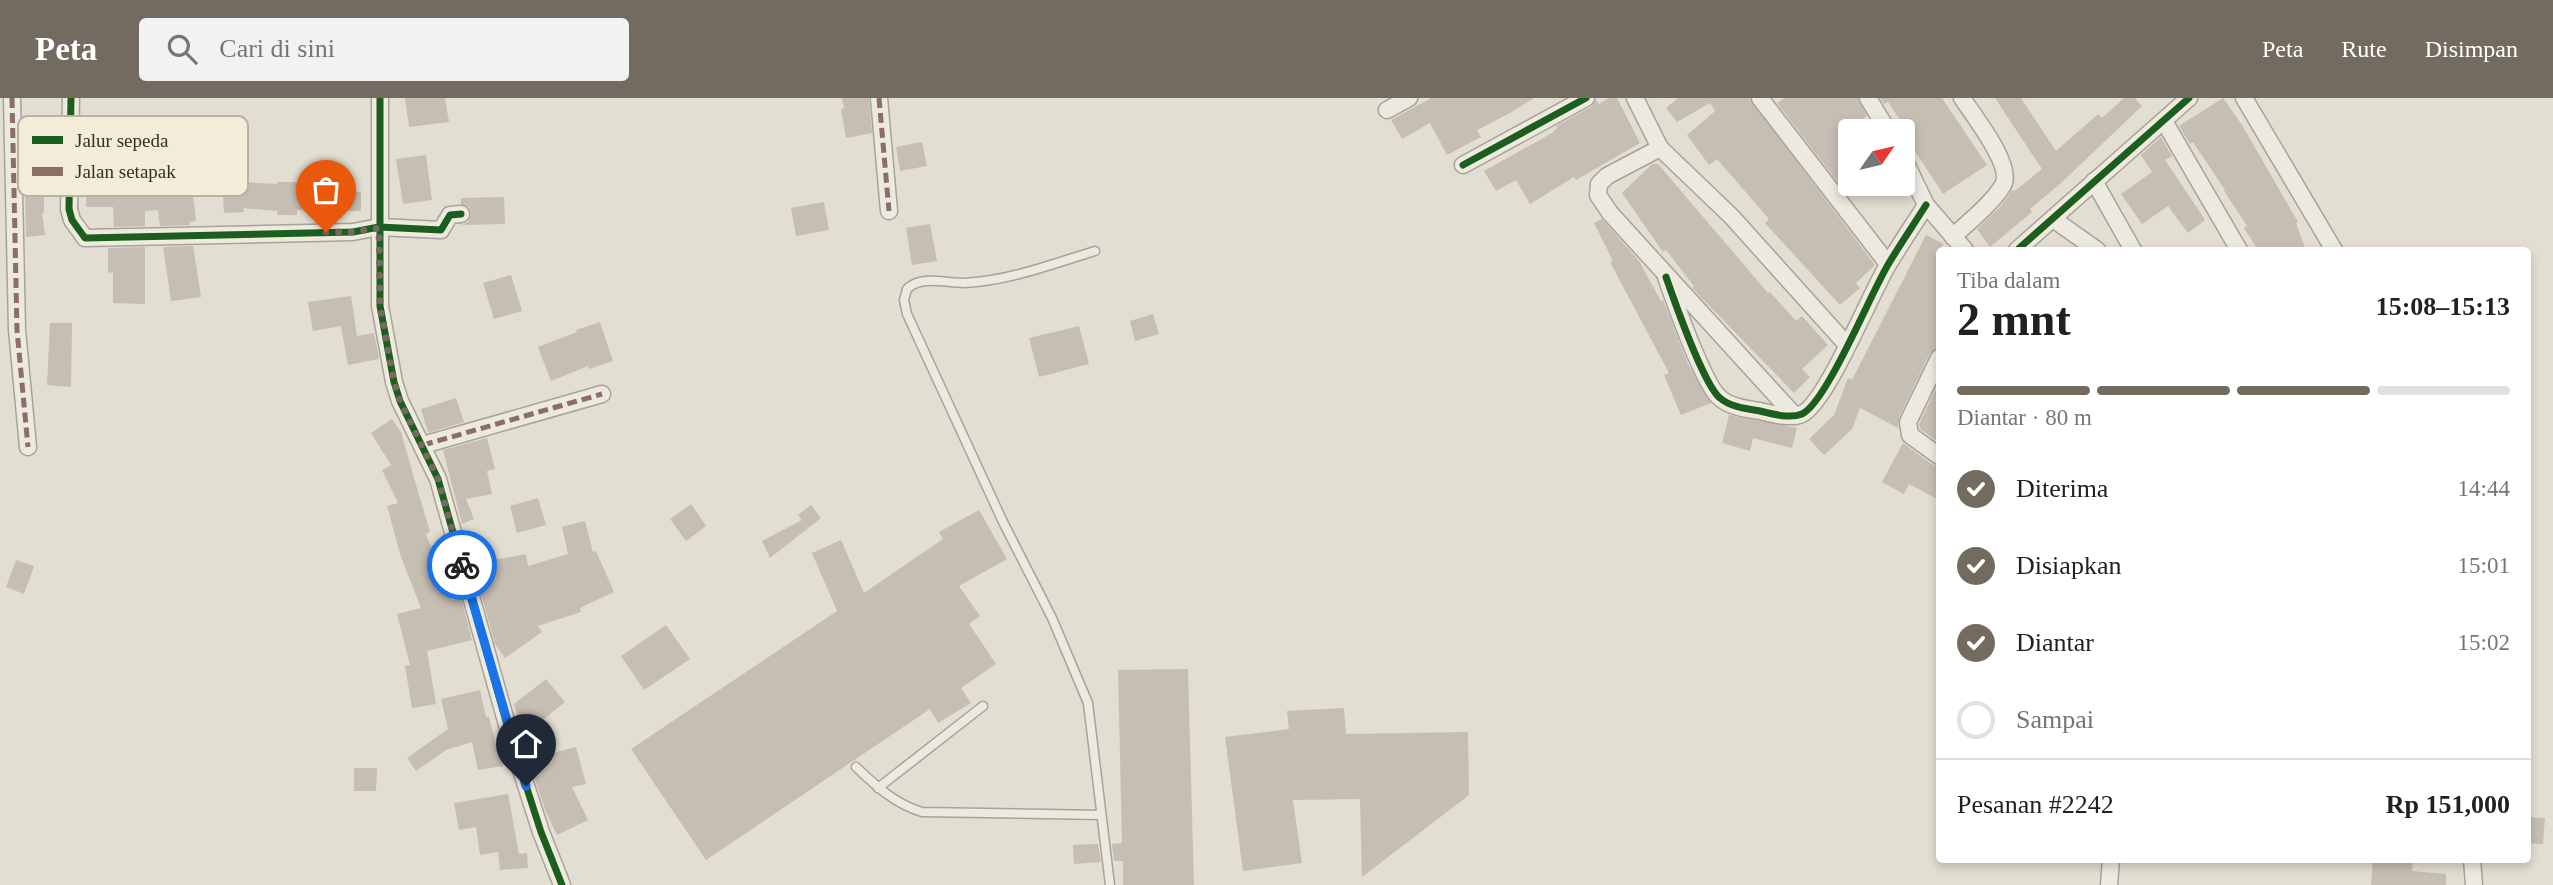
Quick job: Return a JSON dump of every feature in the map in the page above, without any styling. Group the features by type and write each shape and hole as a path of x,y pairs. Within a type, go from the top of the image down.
{"street":[{"path":"12,98 17,330 28,447"},
{"path":"71,98 71,116"},
{"path":"380,98 380,306 394,382 400,401 438,479 511,739 541,832 562,885"},
{"path":"878,98 889,211"},
{"path":"1387,110 1409,98"},
{"path":"1463,165 1586,98"},
{"path":"1635,98 1660,148 1732,217 1847,345"},
{"path":"1760,98 1888,264"},
{"path":"1868,98 1881,119"},
{"path":"1953,237 1997,193 2006,176 1996,151 1962,98"},
{"path":"2020,247 2189,98"},
{"path":"2244,98 2332,247"},
{"path":"2164,121 2237,247"},
{"path":"1660,148 1607,176 1597,188 1598,195 1610,213 1666,277 1794,416"},
{"path":"2094,181 2131,247"},
{"path":"1915,182 1926,205 1962,247"},
{"path":"69,196 72,220 85,238 353,232 379,228 442,230 450,215 461,214"},
{"path":"1666,277 1695,350 1720,398 1728,403 1755,410 1794,416 1804,413 1817,400 1888,264 1926,205"},
{"path":"2053,219 2093,247"},
{"path":"1936,364 1908,422 1910,435 1936,454"},
{"path":"423,445 602,394"},
{"path":"2109,885 2110,863"},
{"path":"2472,863 2474,885"}],"lane":[{"path":"1095,251 1010,277 965,283 918,281 907,289 904,300 907,314 1072,662 1088,703 1110,885"},
{"path":"878,788 983,706"},
{"path":"856,767 878,788 908,808 936,814 1101,815"}],"building":[{"path":"405,98 445,98 449,122 409,127"},
{"path":"842,98 869,98 872,133 846,138"},
{"path":"1431,98 1534,98 1477,130 1481,137 1447,155 1430,123 1402,139 1391,120"},
{"path":"1609,98 1617,98 1640,143 1576,180 1574,177 1530,204 1516,180 1496,191 1484,171 1552,133 1556,126 1591,107 1596,100 1599,104"},
{"path":"1678,98 1749,98 1875,265 1856,283 1860,288 1840,305 1765,223 1769,219 1717,159 1709,165 1687,135 1715,111 1710,103 1677,122 1666,108"},
{"path":"1784,98 1858,98 1867,116 1862,119 1838,119 1838,183 1777,103"},
{"path":"1880,98 1942,98 1987,165 1943,194 1915,151 1915,119 1899,119 1888,102 1884,104"},
{"path":"1995,98 2021,98 2056,151 2098,114 2102,118 2124,98 2135,98 2142,106 2030,209 2032,212 1990,247 1977,229 2001,206 2012,190 2015,191 2042,169"},
{"path":"2223,98 2242,125 2298,222 2296,223 2305,247 2256,247 2225,190 2179,126"},
{"path":"2161,137 2172,156 2165,160 2205,220 2188,233 2168,206 2142,224 2121,194 2152,172 2141,155"},
{"path":"922,142 927,166 900,171 896,147"},
{"path":"426,155 432,200 403,204 396,159"},
{"path":"1652,164 1658,164 1768,293 1770,292 1796,321 1802,316 1828,345 1802,369 1810,377 1794,393 1692,288 1694,286 1666,250 1663,252 1622,193"},
{"path":"248,182 297,182 297,191 361,192 361,211 297,210 297,215 277,215 277,211 243,208 244,212 224,213 223,196 248,196"},
{"path":"25,196 44,196 42,213 45,235 26,237"},
{"path":"86,196 193,196 196,221 190,222 190,225 160,226 158,210 145,211 145,226 114,227 113,207 86,207"},
{"path":"504,197 505,224 461,225 468,222 471,214 469,207 461,204 461,198"},
{"path":"824,202 829,230 796,236 791,208"},
{"path":"1602,219 1639,261 1661,301 1663,300 1688,364 1711,403 1681,415 1664,375 1669,373 1610,262 1613,261 1594,223"},
{"path":"930,224 937,261 912,265 906,228"},
{"path":"1926,235 1944,244 1936,247 1936,350 1930,353 1899,417 1898,428 1860,408 1852,429 1824,455 1809,439 1834,415 1848,378 1852,380"},
{"path":"193,246 201,297 171,301 163,247"},
{"path":"145,247 145,304 113,303 113,272 108,273 108,248"},
{"path":"511,275 522,311 494,319 483,283"},
{"path":"351,296 357,336 374,333 379,359 348,365 341,326 313,331 308,302"},
{"path":"1153,314 1159,334 1135,341 1130,321"},
{"path":"600,322 613,361 589,369 588,366 551,381 538,347"},
{"path":"50,323 72,323 71,387 47,385"},
{"path":"1079,326 1089,364 1039,377 1029,338"},
{"path":"1936,388 1936,441 1920,429 1919,424"},
{"path":"456,398 464,422 428,433 421,409"},
{"path":"1729,415 1797,428 1792,448 1753,438 1750,451 1722,443"},
{"path":"392,419 401,432 430,532 426,534 452,600 461,598 472,640 427,651 436,704 412,708 405,666 410,665 397,614 421,608 401,557 387,506 398,503 382,470 391,465 371,433"},
{"path":"487,438 495,469 487,471 492,494 466,499 474,519 462,524 443,450"},
{"path":"1903,443 1936,466 1936,498 1909,484 1904,494 1882,482"},
{"path":"538,498 546,525 517,533 510,506"},
{"path":"691,504 706,526 686,541 670,519"},
{"path":"811,505 821,518 770,558 762,541 802,520 798,515"},
{"path":"979,510 1007,559 959,586 980,616 969,624 996,664 961,688 971,703 938,723 930,709 706,860 631,749 837,611 812,553 841,540 864,593 943,539 939,532"},
{"path":"585,521 593,552 596,551 614,592 580,608 581,612 538,626 542,632 505,658 495,644 479,587 483,587 478,563 526,554 528,566 568,554 562,527"},
{"path":"16,560 34,566 24,594 6,587"},
{"path":"666,625 690,659 644,690 621,656"},
{"path":"1188,669 1194,885 1123,885 1123,861 1114,861 1112,844 1122,843 1118,670"},
{"path":"546,679 565,702 540,722 549,754 576,747 586,784 572,787 588,820 557,835 546,812 527,756 523,740 532,738 519,722 514,704"},
{"path":"480,690 503,766 478,770 472,742 446,750 416,771 407,758 448,729 441,699"},
{"path":"1344,708 1346,734 1468,732 1469,795 1362,877 1360,799 1293,800 1302,863 1243,871 1225,737 1289,729 1287,711"},
{"path":"354,768 377,768 376,791 354,791"},
{"path":"508,794 519,854 527,853 528,868 500,870 498,852 480,855 476,827 459,830 454,803"},
{"path":"2531,817 2545,818 2543,844 2531,843"},
{"path":"1098,844 1101,862 1074,864 1073,845"},
{"path":"2373,863 2413,863 2412,871 2446,874 2446,885 2371,885"}],"marked path":[{"path":"12,98 17,330 28,447"},
{"path":"879,98 889,211"},
{"path":"423,445 602,394"}],"cycle path":[{"path":"71,98 71,116"},
{"path":"380,98 380,306 394,382 400,401 438,479 511,739 541,832 562,885"},
{"path":"1463,165 1586,98"},
{"path":"2020,247 2189,98"},
{"path":"69,196 72,220 85,238 353,232 379,227 441,230 450,215 461,214"},
{"path":"1666,277 1698,360 1720,398 1729,404 1781,416 1802,414 1812,405 1836,369 1881,277 1926,205"}],"way so far":[{"path":"326,232 379,228 380,306 394,382 400,401 438,479 462,565"}],"route":[{"path":"462,565 526,786"}]}
